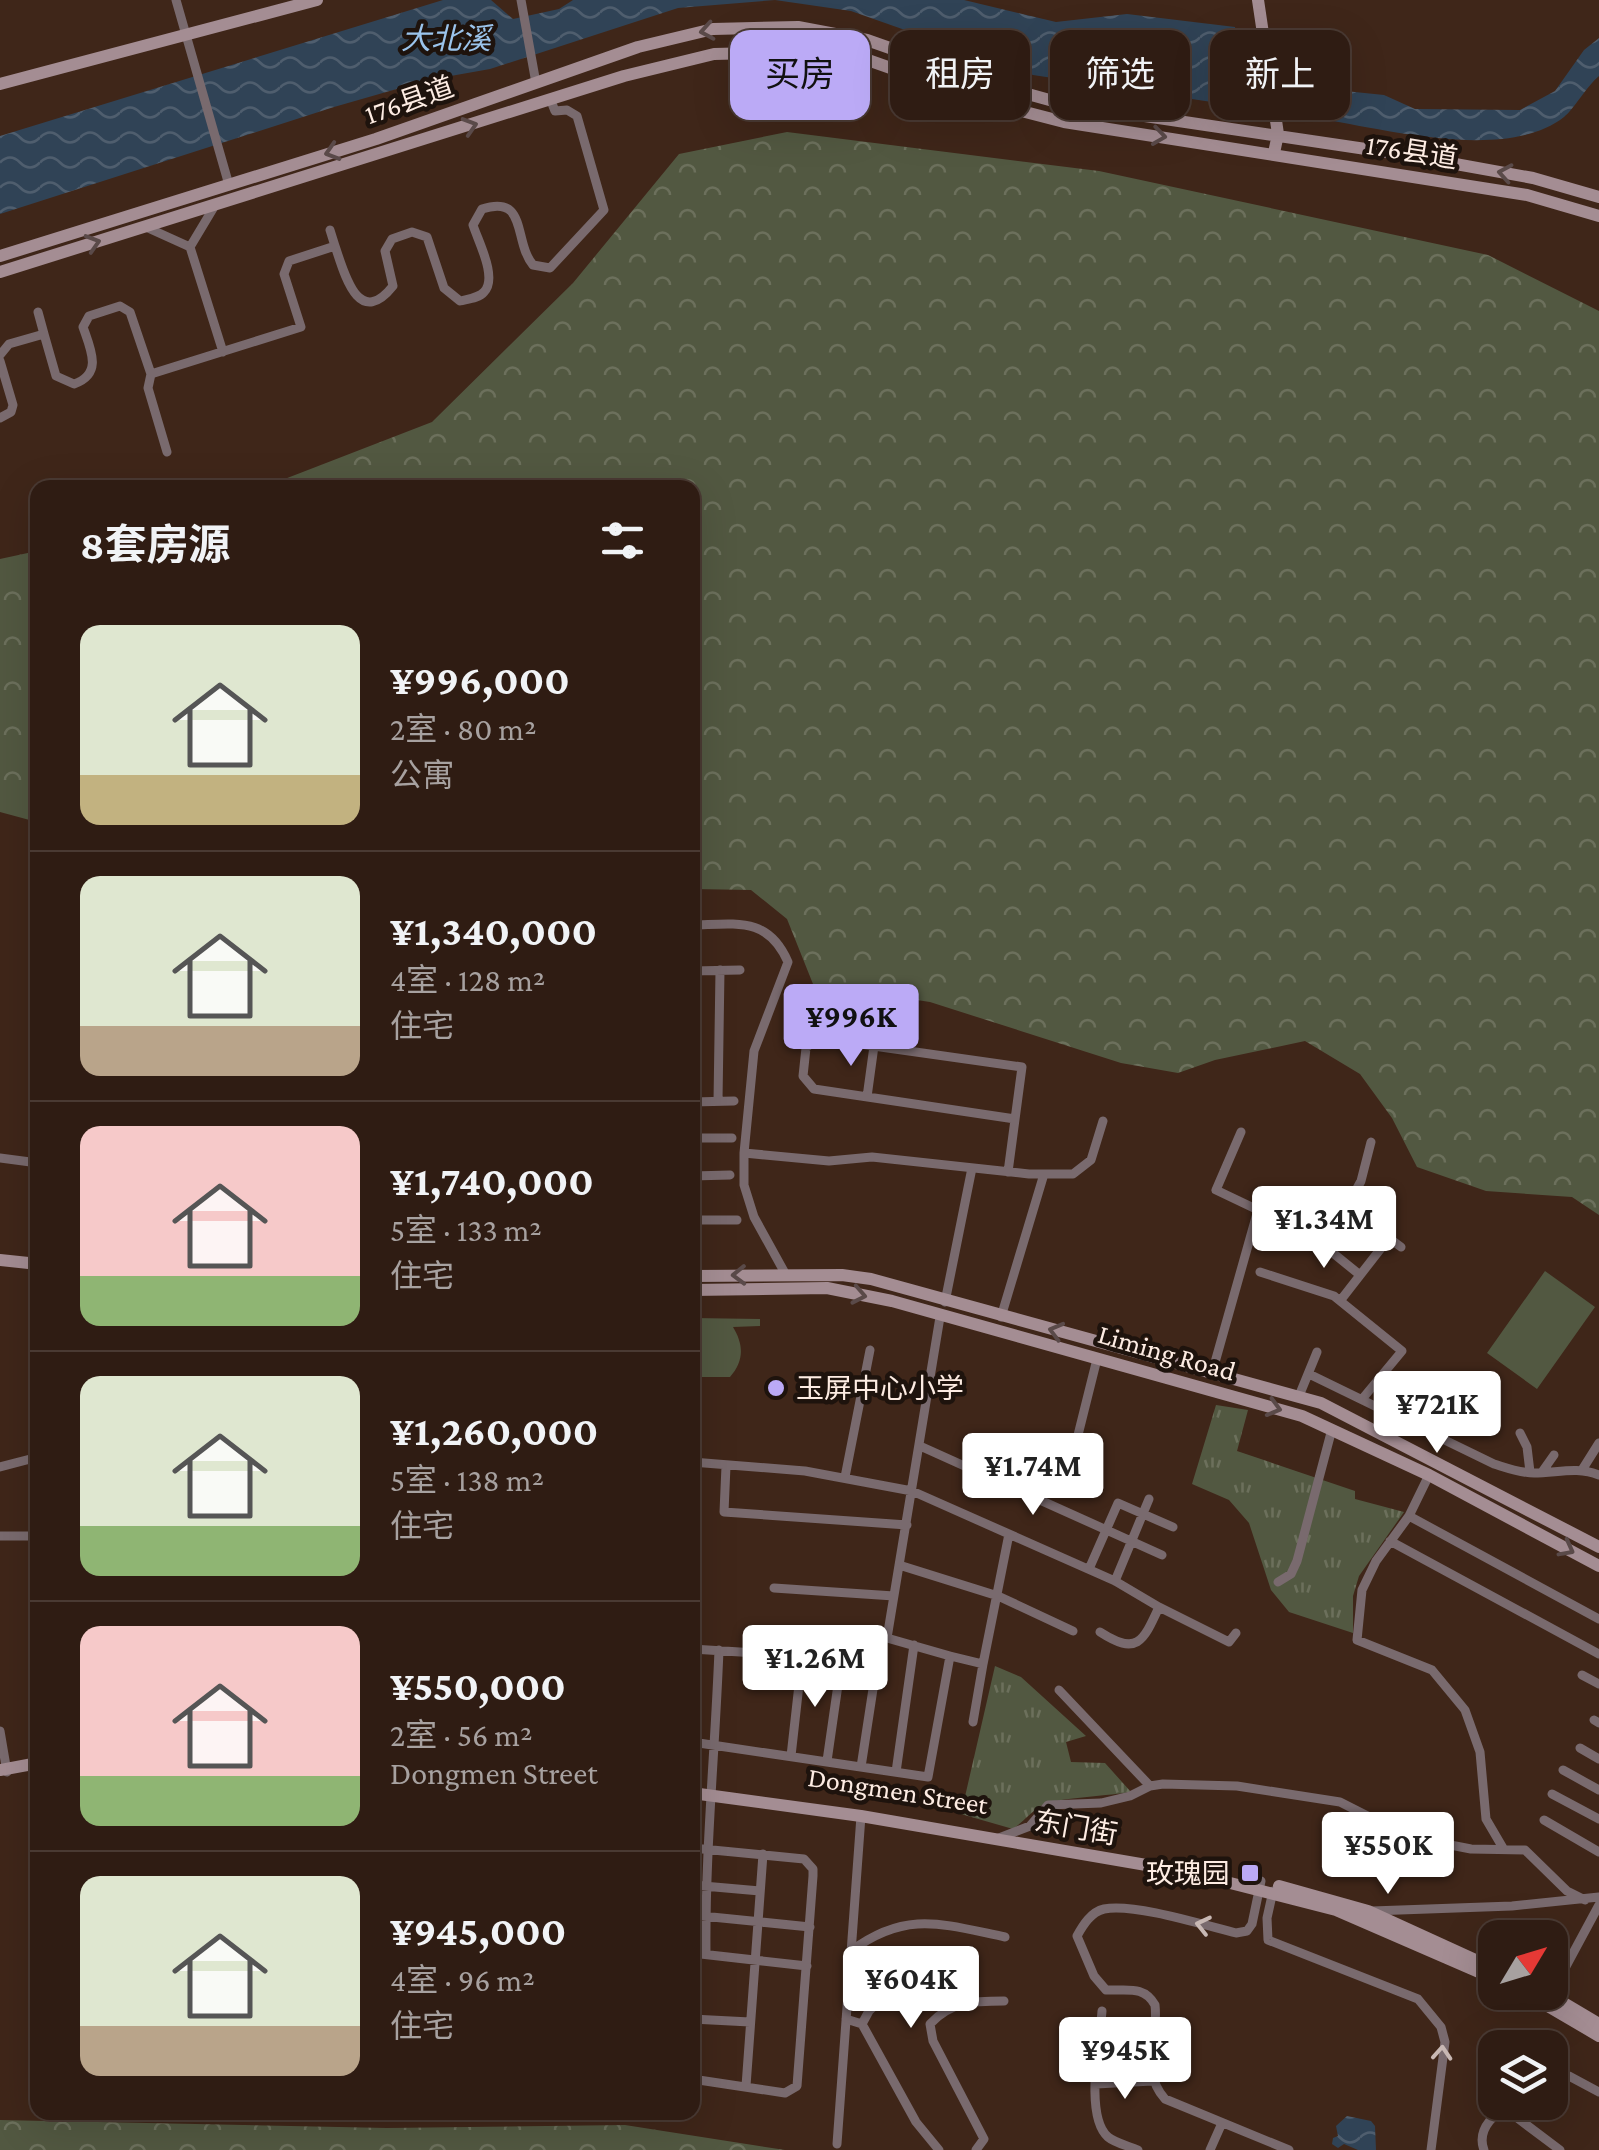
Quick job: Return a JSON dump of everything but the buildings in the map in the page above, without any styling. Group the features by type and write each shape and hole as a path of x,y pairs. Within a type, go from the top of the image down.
{"street":[{"path":"176,0 228,185"},
{"path":"0,84 186,36 277,5 317,0"},
{"path":"522,0 536,83"},
{"path":"1258,4 1276,112 1278,134 1274,153"},
{"name":"176县道","path":"0,256 376,138 638,47 713,28 798,27 867,40 995,85 1064,104 1278,134 1533,178 1599,197"},
{"name":"176县道","path":"0,272 624,76 714,54 791,52 866,59 990,102 1064,122 1527,195 1599,216"},
{"path":"330,230 350,291 356,297 376,299 386,295 393,286 386,252 392,239 412,232 428,237 450,297 460,301 481,295 488,288 489,275 474,226 482,209 496,205 514,212 526,257 533,266 550,268 604,210 578,116 567,110 555,112 552,101"},
{"path":"190,247 216,204"},
{"path":"144,227 190,247 223,352"},
{"path":"151,374 301,326 284,274 289,261 335,246"},
{"path":"38,312 56,376 74,384 92,372 94,360 83,327 88,316 120,306 130,312 151,374 148,388 167,452"},
{"path":"0,418 11,412 13,405 0,358 10,344 44,334"},
{"path":"700,925 752,924 779,941 788,962 754,1051 744,1153 744,1185 754,1217 786,1275"},
{"path":"718,1101 720,970"},
{"path":"700,971 740,970"},
{"path":"1008,1172 1022,1067 818,1038 806,1048 803,1076 814,1088 1015,1119"},
{"path":"868,1097 874,1046"},
{"path":"700,1102 734,1101"},
{"path":"744,1153 829,1161 872,1157 1008,1172 1073,1174 1091,1160 1103,1122"},
{"path":"1242,1132 1216,1190 1258,1210 1309,1221 1348,1207 1361,1182 1372,1142"},
{"path":"700,1138 732,1138"},
{"path":"0,1158 30,1162"},
{"path":"945,1302 972,1168"},
{"path":"1001,1317 1044,1174"},
{"path":"700,1176 730,1175"},
{"path":"1212,1372 1258,1210"},
{"path":"700,1220 737,1220"},
{"path":"1369,1223 1400,1247"},
{"path":"1312,1236 1360,1275"},
{"path":"1340,1300 1389,1238"},
{"path":"0,1260 30,1263"},
{"path":"0,1268 30,1271"},
{"path":"1260,1272 1340,1300 1402,1351 1363,1398"},
{"name":"Liming Road","path":"700,1276 871,1280 1299,1396 1392,1438 1599,1547"},
{"name":"Liming Road","path":"700,1290 826,1288 892,1302 1302,1416 1429,1476 1599,1566"},
{"path":"887,1638 940,1317"},
{"path":"845,1477 870,1350"},
{"path":"1299,1396 1317,1352"},
{"path":"1072,1460 1097,1358"},
{"path":"1309,1374 1494,1464 1530,1472 1582,1470 1599,1475"},
{"path":"1278,1582 1291,1574 1297,1561 1332,1429"},
{"path":"1520,1433 1528,1447 1530,1472"},
{"path":"1582,1470 1599,1443"},
{"path":"920,1446 1162,1555"},
{"path":"1542,1472 1554,1455"},
{"path":"0,1467 30,1460"},
{"path":"700,1463 845,1477 912,1491 1115,1581 1229,1642 1236,1633"},
{"path":"726,1466 724,1512 907,1525"},
{"path":"1429,1476 1409,1516 1362,1590 1357,1640 1432,1670 1465,1710 1480,1752 1486,1819 1503,1848"},
{"path":"1115,1581 1150,1499"},
{"path":"1089,1570 1118,1503 1173,1528"},
{"path":"1409,1516 1599,1619"},
{"path":"974,1722 1009,1534"},
{"path":"0,1536 30,1536"},
{"path":"1390,1541 1599,1654"},
{"path":"900,1565 998,1596 1072,1630"},
{"path":"774,1588 894,1596"},
{"path":"1100,1632 1125,1646 1136,1644 1160,1606"},
{"path":"861,1767 881,1637 983,1664"},
{"path":"896,1772 914,1646"},
{"path":"700,1649 802,1658 875,1671"},
{"path":"706,1954 706,1849 716,1745 719,1650"},
{"path":"700,1743 928,1777 950,1656"},
{"path":"792,1756 802,1658"},
{"path":"826,1761 841,1664"},
{"path":"1582,1675 1599,1684"},
{"path":"1059,1690 1150,1786"},
{"path":"0,1731 4,1772 30,1767"},
{"path":"1580,1748 1599,1759"},
{"path":"1563,1770 1599,1790"},
{"path":"996,1838 1030,1826 1048,1805 1102,1803 1150,1786 1237,1786 1340,1802 1409,1837 1471,1849 1524,1850 1567,1891 1585,1900"},
{"name":"Dongmen Street","path":"700,1788 864,1808 1210,1869 1368,1911 1478,1961"},
{"name":"东门街","path":"700,1792 996,1838 1267,1887 1349,1915 1478,1972"},
{"path":"1552,1794 1599,1819"},
{"path":"837,2144 861,1816"},
{"path":"1544,1820 1599,1852"},
{"path":"700,1849 798,1858 809,1863 813,1876 797,2086 786,2093 700,2080"},
{"path":"746,2086 762,1854"},
{"path":"700,1886 760,1892"},
{"path":"1267,1887 1247,1931 1236,1933 1158,1914 1104,1909 1092,1915 1077,1936 1094,1976 1106,1990 1140,1990 1155,2005 1152,2082 1165,2099 1289,2150"},
{"path":"1267,1887 1268,1940 1418,1999 1442,2026 1445,2042 1430,2150"},
{"path":"1349,1915 1599,1897"},
{"path":"1568,1959 1599,1904"},
{"path":"700,1915 810,1927"},
{"path":"851,1951 896,1925 922,1923 1005,1937"},
{"path":"700,1953 807,1966"},
{"path":"862,2024 888,1990 923,1959"},
{"path":"976,2150 984,2139 933,2042 930,2024 956,2004 1004,2001"},
{"path":"1568,2008 1599,2024"},
{"path":"1564,2010 1599,2036"},
{"path":"1102,2011 1094,2102 1098,2122 1108,2137 1138,2150"},
{"path":"700,2019 750,2022"},
{"path":"846,2019 862,2024 916,2122 939,2150"},
{"path":"1568,2076 1599,2091"},
{"path":"1096,2084 1152,2082"},
{"path":"1484,2150 1483,2132 1491,2120"},
{"path":"1520,2120 1560,2150"},
{"path":"1210,2150 1222,2122"}],"green space":[{"path":"787,132 1099,171 1488,255 1599,311 1599,1215 1572,1197 1486,1191 1417,1167 1392,1118 1360,1074 1305,1041 1215,1060 1178,1073 1121,1063 930,1002 813,984 787,919 751,890 700,889 700,480 282,480 432,422 573,283 679,154"},
{"path":"30,553 30,820 0,812 0,559"},
{"path":"1545,1271 1595,1307 1537,1389 1487,1353"},
{"path":"700,1318 760,1319 760,1326 733,1327 741,1353 730,1377 700,1377"},
{"path":"1216,1405 1248,1410 1237,1451 1355,1491 1355,1499 1404,1512 1359,1576 1353,1596 1353,1633 1289,1612 1271,1590 1249,1523 1229,1500 1192,1484"},
{"path":"995,1666 1021,1677 1086,1736 1066,1742 1071,1762 1105,1763 1131,1792 1049,1802 1013,1829 961,1814"},
{"path":"0,2120 387,2128 625,2125 785,2150 0,2150"}],"water":[{"name":"大北溪","path":"443,0 491,0 513,19 559,9 573,0 775,0 678,8 490,69 428,80 334,107 0,214 0,136"},
{"path":"775,0 964,0 1056,22 1127,14 1235,30 1210,30 1210,102 1190,99 1190,30 1050,30 1050,78 1030,74 1030,30 905,30 851,11"},
{"path":"1599,38 1599,76 1564,117 1539,131 1477,140 1408,134 1326,120 1350,120 1350,92 1384,95 1415,109 1520,110 1555,91 1584,50"},
{"path":"1347,2116 1371,2121 1375,2126 1376,2150 1358,2150 1344,2144 1338,2148 1332,2144 1338,2136 1336,2126"}],"place":[{"name":"玉屏中心小学","path":"776,1388"},
{"name":"玫瑰园","path":"1250,1873"}]}
